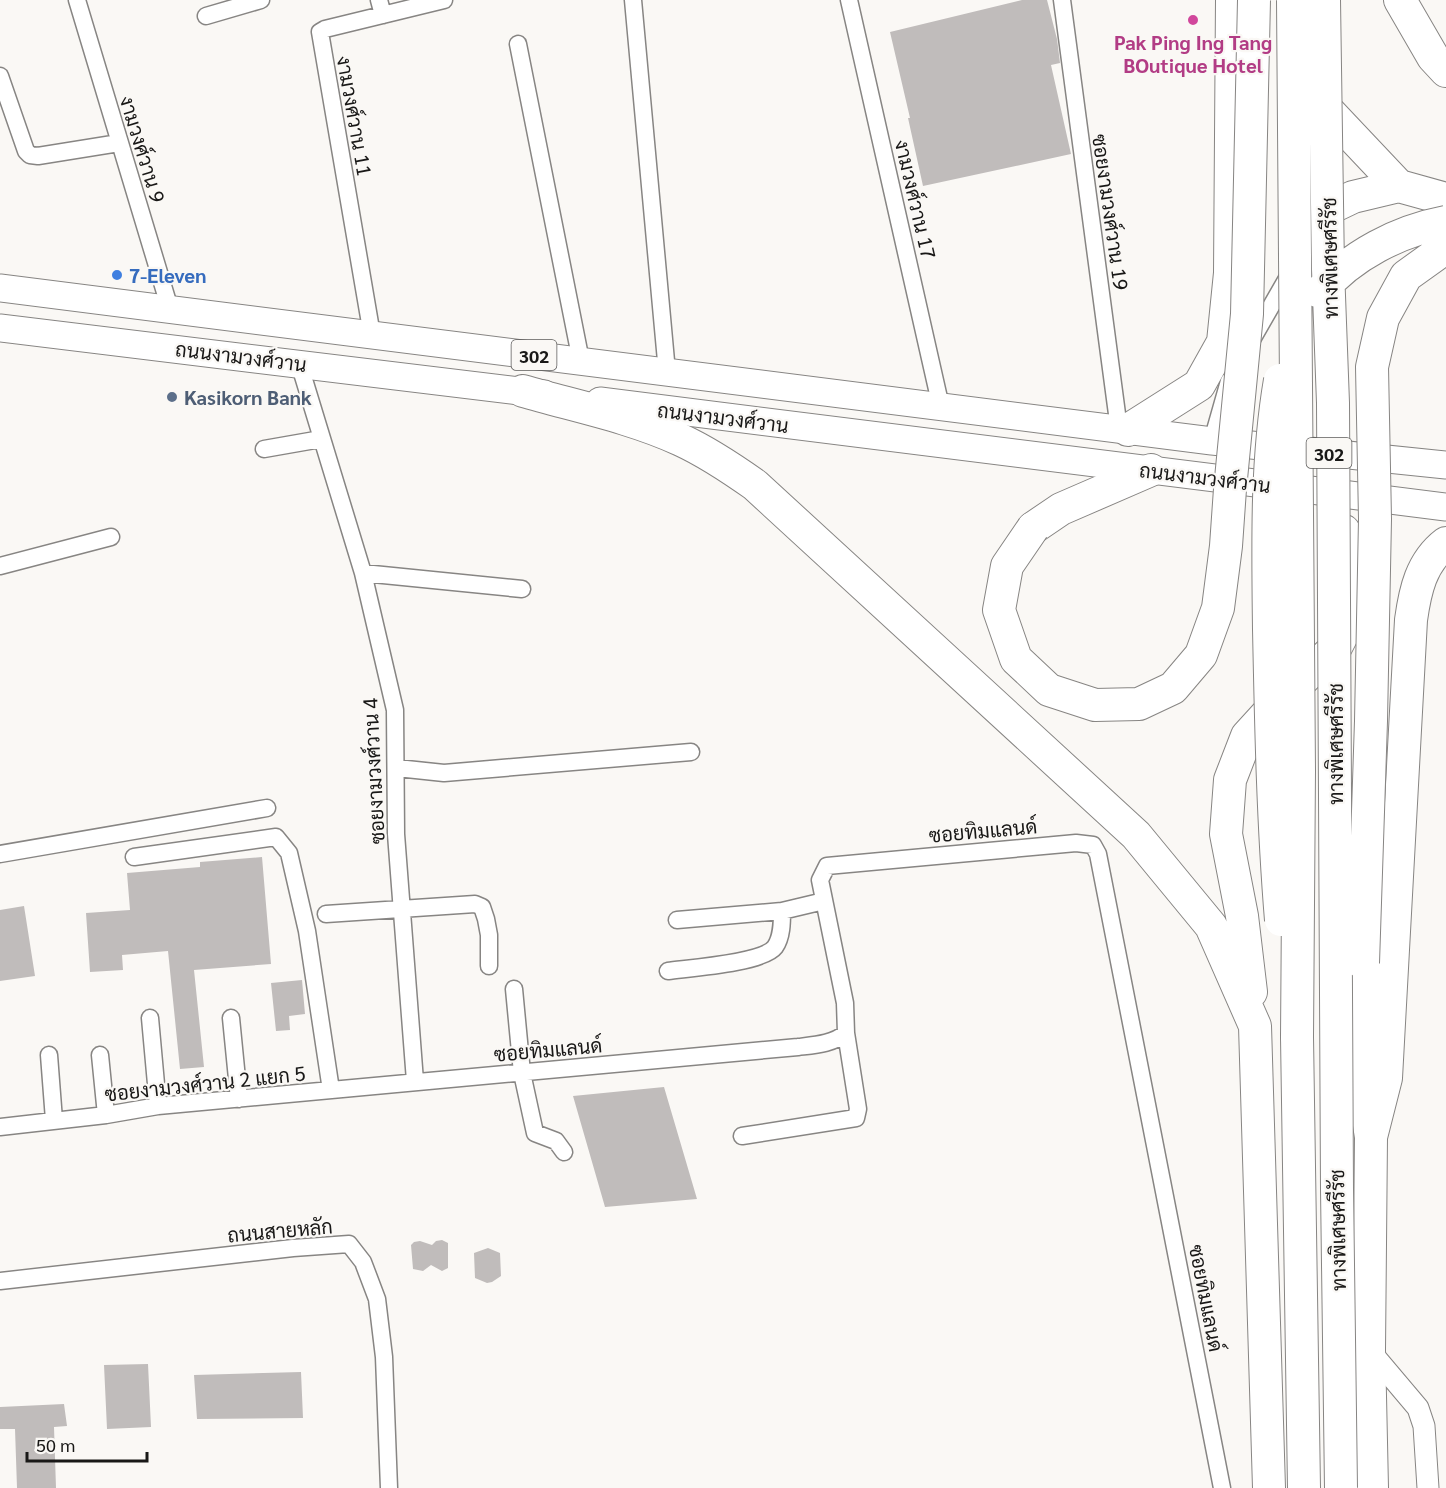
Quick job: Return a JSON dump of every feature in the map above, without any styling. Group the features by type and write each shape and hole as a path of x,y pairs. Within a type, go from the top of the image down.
{"highway":[{"path":"1123,430 1199,385 1223,342 1230,273 1232,0"},
{"path":"1151,471 1060,509 1033,528 1007,566 999,610 1016,658 1049,690 1095,705 1139,704 1173,688 1201,655 1218,608 1226,546 1247,314 1254,0"},
{"name":"ทางพิเศษศรีรัช","path":"1293,0 1299,771 1297,1037 1304,1488"},
{"name":"ทางพิเศษศรีรัช","path":"1324,0 1328,269 1333,414 1341,1488"},
{"path":"1401,3 1433,57 1446,71"},
{"path":"1305,88 1399,186"},
{"path":"1305,220 1353,197 1399,186 1446,199"},
{"path":"1297,1037 1282,934 1271,772 1269,511 1273,423 1282,372 1308,305 1333,276 1364,253 1420,227 1446,222"},
{"path":"1372,1488 1369,1350 1371,1137 1361,1075 1360,1001 1371,721 1375,531 1372,367 1383,318 1406,276 1438,253 1446,250"},
{"path":"523,391 639,423 680,439 718,459 755,485 1136,835 1211,926 1255,1026"},
{"path":"1269,1488 1255,1026 1242,916 1226,834 1230,780 1247,736 1336,647 1350,622 1347,537 1323,492"},
{"path":"1371,1137 1386,1078 1411,620 1416,588 1427,563 1446,543"}],"main road":[{"name":"ถนนงามวงศ์วาน","path":"0,288 1212,441 1446,465"},
{"name":"ถนนงามวงศ์วาน","path":"0,328 299,363 1446,507"}],"street":[{"name":"งามวงศ์วาน 9","path":"77,0 170,309"},
{"path":"206,16 261,0"},
{"name":"งามวงศ์วาน 11","path":"372,335 320,32 381,7 444,0"},
{"path":"633,0 667,372"},
{"name":"งามวงศ์วาน 17","path":"849,0 942,407"},
{"name":"ซอยงามวงศ์วาน 19","path":"1062,0 1123,430"},
{"path":"1212,441 1230,375 1288,279 1305,220 1304,0"},
{"path":"518,44 581,361"},
{"path":"0,76 26,152 30,155 38,156 119,143"},
{"name":"ซอยงามวงศ์วาน 4","path":"299,363 363,573 395,710 396,834 415,1082"},
{"path":"264,448 321,440"},
{"path":"0,566 111,537"},
{"path":"363,573 522,589"},
{"path":"397,768 444,773 691,752"},
{"path":"0,854 267,808"},
{"path":"134,857 276,837 289,852 307,931 332,1090"},
{"name":"ซอยทิมแลนด์","path":"415,1082 798,1047 820,1044 842,1037 846,1033 845,1004 820,879 827,866 1076,843 1093,845 1098,854 1222,1488"},
{"path":"677,920 782,911 824,901"},
{"path":"326,914 469,904 482,907 489,935 489,966"},
{"path":"668,971 752,959 770,953 779,937 782,911"},
{"path":"514,988 522,1073 535,1133 556,1141 564,1152"},
{"path":"150,1018 158,1106"},
{"path":"231,1018 239,1099"},
{"path":"742,1136 856,1118 858,1109 846,1033"},
{"path":"49,1054 54,1120"},
{"path":"100,1055 106,1115"},
{"name":"ซอยงามวงศ์วาน 2 แยก 5","path":"0,1126 106,1115 158,1106 415,1082"},
{"name":"ถนนสายหลัก","path":"0,1281 293,1248 349,1244 363,1262 377,1299 384,1357 389,1488"},
{"path":"1369,1350 1418,1408 1424,1426 1428,1488"}],"building":[{"path":"1022,0 1047,0 1057,39 1060,63 1051,65 1071,154 923,186 890,32"},
{"path":"262,857 271,964 194,970 204,1067 180,1069 168,951 122,955 123,970 90,972 86,913 130,910 127,873 200,867 200,862"},
{"path":"24,906 35,976 0,981 0,910"},
{"path":"302,980 305,1014 289,1016 290,1030 276,1031 271,983"},
{"path":"664,1087 697,1199 605,1207 573,1096"},
{"path":"442,1240 448,1243 448,1268 442,1271 431,1265 423,1271 413,1269 411,1245 414,1242 420,1241 432,1245"},
{"path":"488,1248 500,1253 501,1276 487,1283 475,1278 474,1253"},
{"path":"148,1364 151,1427 107,1429 104,1365"},
{"path":"301,1372 303,1418 197,1419 194,1375"},
{"path":"64,1404 67,1426 54,1427 56,1488 17,1488 15,1429 0,1429 0,1407"}],"place":[{"name":"Pak Ping Ing Tang BOutique Hotel","path":"1193,20"},
{"name":"7-Eleven","path":"117,275"},
{"name":"Kasikorn Bank","path":"172,397"}]}
